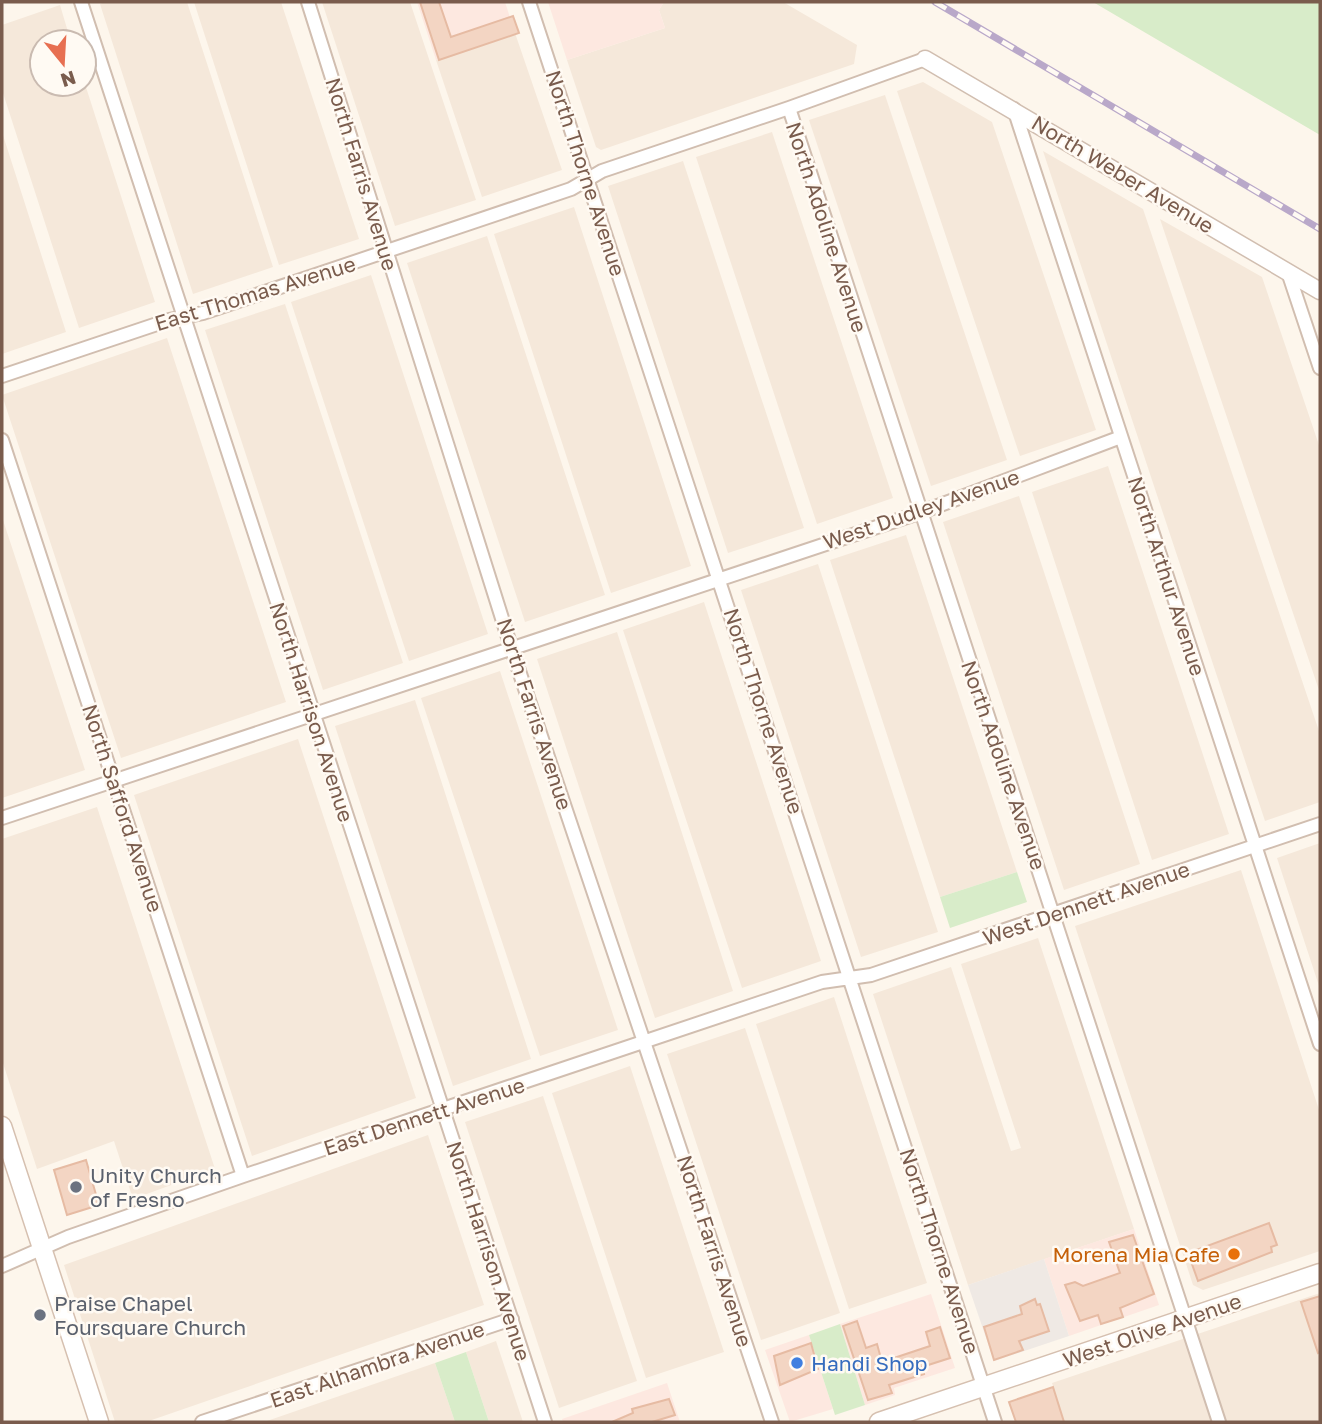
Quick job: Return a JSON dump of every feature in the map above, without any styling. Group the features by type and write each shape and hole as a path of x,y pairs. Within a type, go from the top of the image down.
{"main road":[{"path":"2,1126 99,1422"},
{"name":"West Olive Avenue","path":"879,1422 1320,1273"}],"street":[{"name":"North Harrison Avenue","path":"81,2 545,1422"},
{"name":"North Farris Avenue","path":"308,2 512,650 772,1422"},
{"name":"North Thorne Avenue","path":"529,2 995,1422"},
{"name":"East Thomas Avenue","path":"2,376 387,252 571,189 602,171 789,108 925,58"},
{"name":"North Weber Avenue","path":"925,58 1014,108 1320,291"},
{"name":"North Adoline Avenue","path":"789,108 919,513 1054,914 1219,1422"},
{"name":"North Arthur Avenue","path":"1014,108 1320,1044"},
{"path":"1288,272 1320,368"},
{"name":"West Dudley Avenue","path":"2,818 919,513 1121,437"},
{"name":"North Safford Avenue","path":"2,440 243,1176"},
{"name":"West Dennett Avenue","path":"851,978 871,975 1320,824"},
{"name":"East Dennett Avenue","path":"2,1266 41,1249 243,1176 822,982 851,978"},
{"name":"East Alhambra Avenue","path":"202,1422 512,1319"}],"shaded area":[{"path":"187,2 273,267 193,294 100,4"},
{"path":"194,2 281,2 359,239 279,265"},
{"path":"322,2 410,2 476,200 395,226"},
{"path":"417,2 505,2 515,33 436,60"},
{"path":"548,2 664,2 659,10 665,28 567,60"},
{"path":"664,2 783,2 857,45 854,64 601,150 596,147 567,60 665,28 659,10"},
{"path":"60,5 67,28 28,28 28,98 89,98 155,302 79,328 2,90 2,25"},
{"path":"515,33 562,170 482,197 436,60"},
{"path":"923,82 992,122 1096,430 1020,456 897,91"},
{"path":"885,95 1007,460 931,486 809,120"},
{"path":"2,132 66,332 2,354"},
{"path":"772,132 893,498 817,524 696,157"},
{"path":"1043,151 1143,209 1320,734 1320,802 1265,821"},
{"path":"683,161 804,528 728,553 608,186"},
{"path":"574,207 691,566 611,593 494,234"},
{"path":"1160,219 1262,277 1320,448 1320,693"},
{"path":"487,236 605,595 525,622 407,263"},
{"path":"371,275 488,634 409,661 291,302"},
{"path":"285,304 403,663 323,690 205,330"},
{"path":"167,338 286,702 121,758 2,395"},
{"path":"1108,466 1229,834 1152,860 1032,492"},
{"path":"1019,496 1140,864 1064,890 943,522"},
{"path":"2,517 85,770 2,798"},
{"path":"906,535 1017,872 940,897 830,560"},
{"path":"818,564 938,932 861,957 741,590"},
{"path":"704,602 821,961 742,988 623,630"},
{"path":"617,632 733,991 655,1018 537,659"},
{"path":"500,671 618,1030 540,1056 421,698"},
{"path":"415,700 531,1059 453,1086 335,726"},
{"path":"298,739 416,1098 252,1156 134,795"},
{"path":"97,807 215,1169 133,1199 114,1141 37,1169 2,1060 2,839"},
{"path":"1320,843 1320,989 1277,858"},
{"path":"1241,870 1320,1113 1320,1251 1203,1290 1193,1285 1075,926"},
{"path":"1038,938 1134,1229 968,1285 873,994 951,967 1011,1151 1021,1148 961,964"},
{"path":"834,997 927,1283 849,1309 756,1024"},
{"path":"745,1028 840,1313 761,1340 667,1054"},
{"path":"630,1066 724,1352 646,1378 552,1093"},
{"path":"543,1096 637,1381 559,1408 465,1122"},
{"path":"428,1135 484,1305 146,1422 115,1422 64,1265"},
{"path":"1134,1229 1159,1305 1069,1336 1044,1259"},
{"path":"1044,1259 1069,1336 994,1361 968,1285"},
{"path":"1320,1293 1320,1422 1064,1422 1052,1383"},
{"path":"931,1294 955,1368 894,1388 895,1395 865,1405 840,1324"},
{"path":"809,1335 833,1409 790,1422 765,1350"},
{"path":"496,1341 523,1422 489,1422 466,1352"},
{"path":"435,1363 455,1422 264,1422"},
{"path":"667,1383 680,1422 563,1422 562,1419"}],"green space":[{"path":"1093,2 1320,2 1320,135"},
{"path":"1017,872 1027,902 950,928 940,897"},
{"path":"840,1324 865,1405 835,1415 809,1335"},
{"path":"466,1352 489,1422 455,1422 435,1363"}],"building":[{"path":"420,2 439,2 451,37 513,16 519,33 439,60"},
{"path":"86,1160 99,1205 67,1215 54,1170"},
{"path":"1269,1223 1277,1245 1271,1247 1272,1252 1198,1281 1188,1253"},
{"path":"1133,1235 1154,1294 1120,1308 1123,1317 1101,1324 1098,1315 1080,1321 1065,1285 1075,1282 1083,1286 1120,1273 1109,1242"},
{"path":"1320,1296 1320,1352 1318,1353 1301,1302"},
{"path":"1035,1299 1037,1305 1040,1304 1049,1331 1019,1341 1023,1350 994,1360 984,1327 1022,1314 1020,1306"},
{"path":"857,1321 866,1348 877,1344 882,1362 930,1346 926,1332 940,1327 950,1358 922,1367 924,1374 889,1385 892,1393 868,1400 843,1326"},
{"path":"811,1343 818,1369 780,1385 774,1356"},
{"path":"1053,1387 1064,1422 1016,1422 1009,1402"},
{"path":"669,1399 675,1415 652,1422 612,1422 633,1413 632,1409"}],"railway":[{"path":"935,2 1320,229"}],"place":[{"name":"Unity Church of Fresno","path":"76,1187"},
{"name":"Morena Mia Cafe","path":"1234,1254"},
{"name":"Praise Chapel Foursquare Church","path":"40,1315"},
{"name":"Handi Shop","path":"797,1363"}]}
